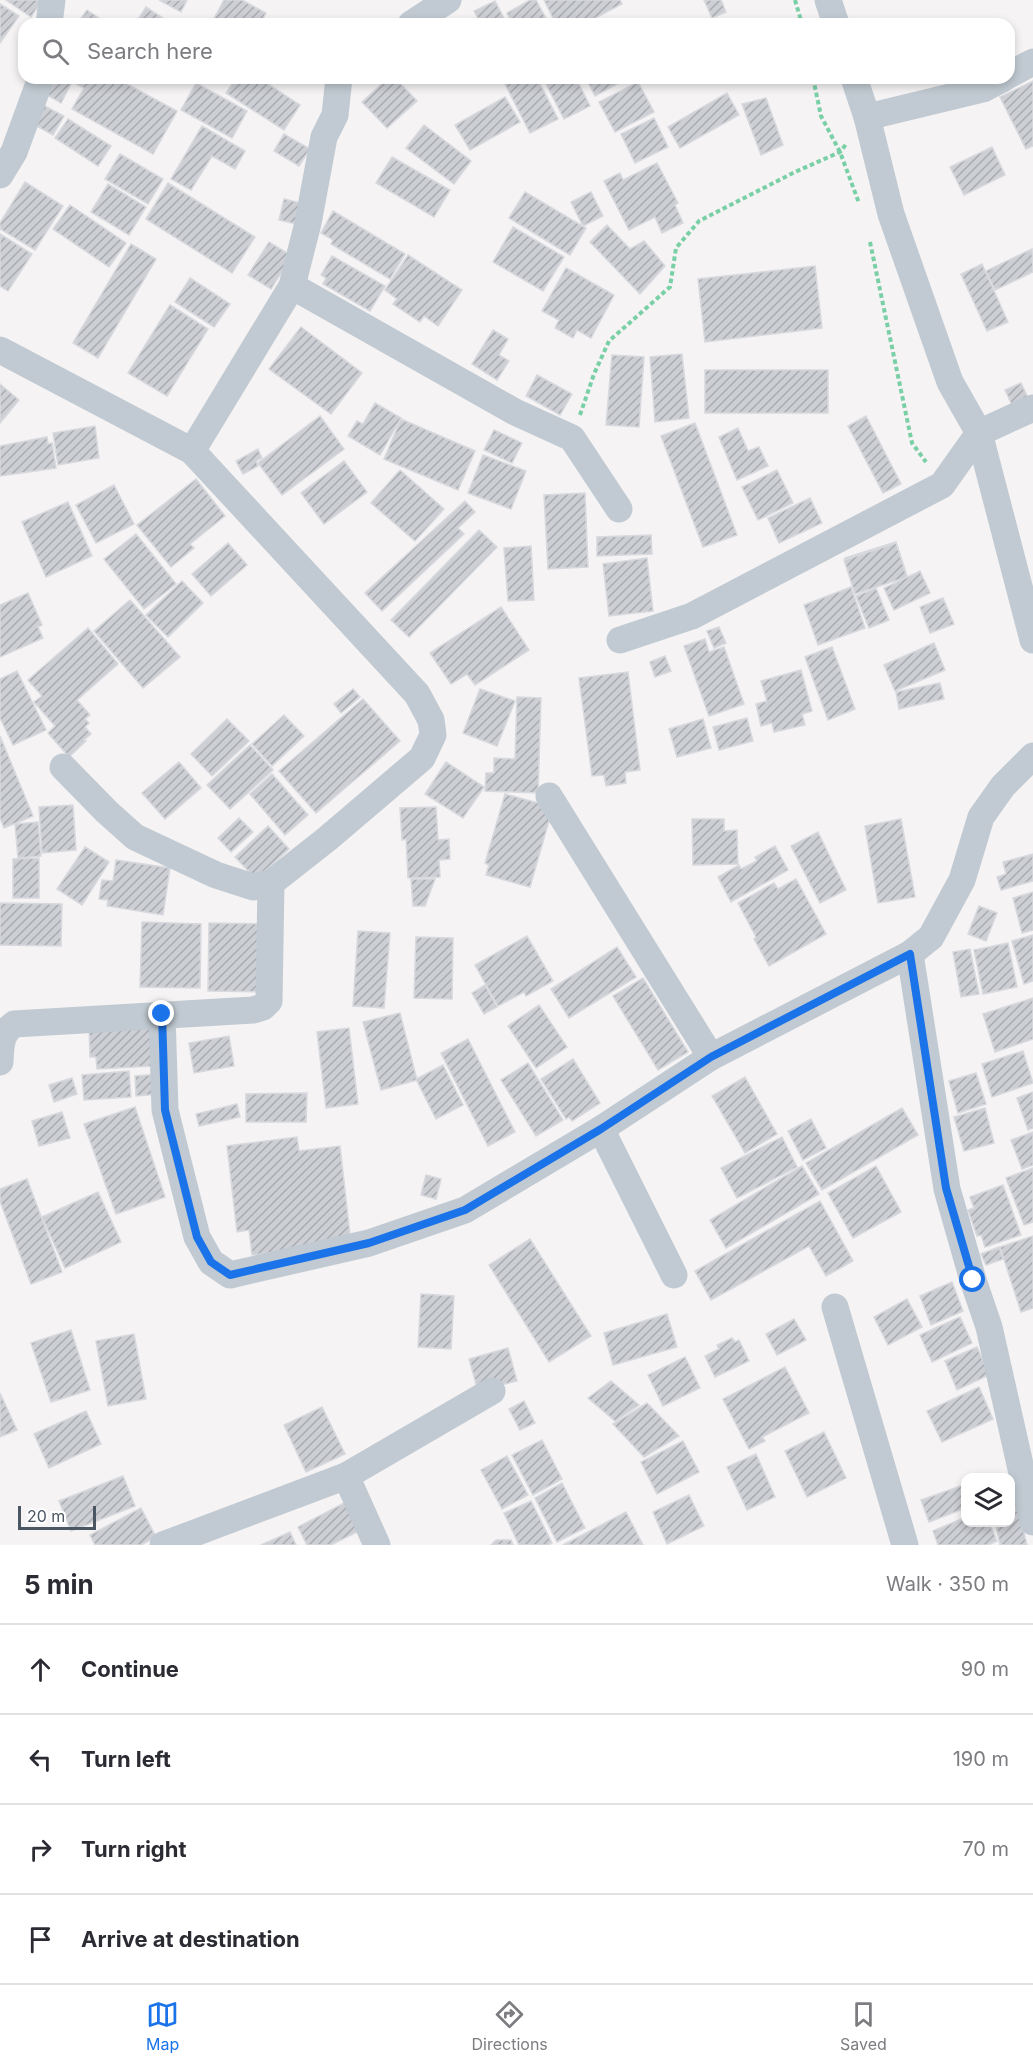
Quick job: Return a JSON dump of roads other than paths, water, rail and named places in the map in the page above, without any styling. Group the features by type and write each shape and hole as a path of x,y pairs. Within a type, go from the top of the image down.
{"street":[{"path":"50,18 52,0"},
{"path":"420,18 448,0"},
{"path":"828,0 834,18"},
{"path":"1015,72 1033,62"},
{"path":"0,175 14,152 39,84"},
{"path":"192,452 292,286 308,223 324,137 335,115 338,84"},
{"path":"856,84 867,117 891,214 928,320 950,382 979,433 1033,640"},
{"path":"867,117 983,89 993,84"},
{"path":"292,286 515,412 572,438 619,508"},
{"path":"0,350 192,452 417,694 431,720 433,735 422,758 327,839 271,883 254,887 216,875 135,837 63,767"},
{"path":"620,640 692,616 942,485 979,433 1033,408"},
{"path":"162,1014 165,1110 197,1237 211,1262 230,1275 369,1243 465,1210 601,1129 711,1057 910,954 932,937 962,880 981,817 1003,786 1033,756"},
{"path":"549,796 711,1057"},
{"path":"0,1062 2,1040 6,1030 14,1024 253,1010 263,1007 270,1001 271,883"},
{"path":"910,954 946,1188 989,1327 1033,1522"},
{"path":"601,1129 674,1275"},
{"path":"836,1307 905,1545"},
{"path":"163,1545 346,1476 492,1391"},
{"path":"346,1476 377,1545"}]}
